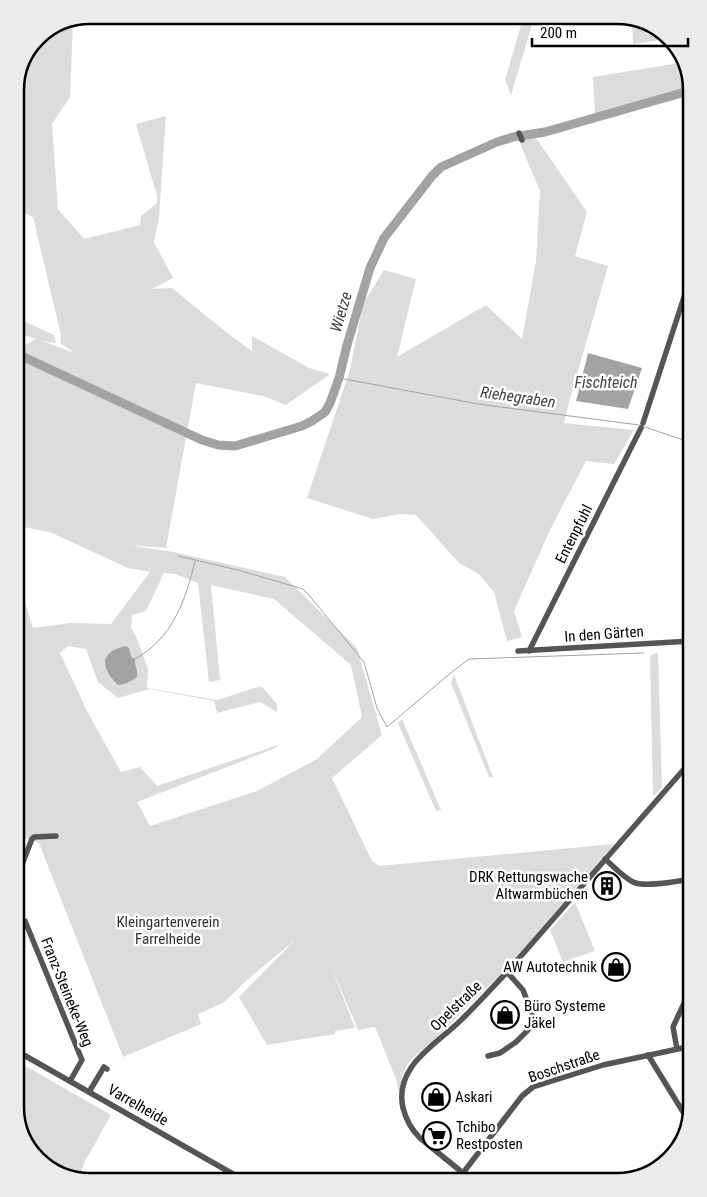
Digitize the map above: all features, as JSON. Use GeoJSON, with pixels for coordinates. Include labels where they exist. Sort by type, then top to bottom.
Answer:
{"type":"FeatureCollection","features":[{"type":"Feature","properties":{"kind":"street"},"geometry":{"type":"LineString","coordinates":[[519,133],[522,140]]}},
{"type":"Feature","properties":{"kind":"street","name":"Entenpfuhl"},"geometry":{"type":"LineString","coordinates":[[529,651],[642,426],[683,300]]}},
{"type":"Feature","properties":{"kind":"street","name":"In den Gärten"},"geometry":{"type":"LineString","coordinates":[[518,651],[683,642]]}},
{"type":"Feature","properties":{"kind":"street","name":"Opelstraße"},"geometry":{"type":"LineString","coordinates":[[463,1173],[414,1132],[409,1124],[402,1102],[403,1085],[408,1070],[477,1006],[683,770]]}},
{"type":"Feature","properties":{"kind":"street"},"geometry":{"type":"LineString","coordinates":[[24,859],[34,837],[56,836]]}},
{"type":"Feature","properties":{"kind":"street"},"geometry":{"type":"LineString","coordinates":[[606,859],[630,881],[637,884],[683,880]]}},
{"type":"Feature","properties":{"kind":"street","name":"Franz-Steineke-Weg"},"geometry":{"type":"LineString","coordinates":[[24,921],[82,1060],[70,1081]]}},
{"type":"Feature","properties":{"kind":"street"},"geometry":{"type":"LineString","coordinates":[[488,1056],[500,1053],[516,1042],[528,1030],[532,1021],[532,1013],[523,990],[507,972]]}},
{"type":"Feature","properties":{"kind":"street"},"geometry":{"type":"LineString","coordinates":[[678,1049],[672,1027],[683,1004]]}},
{"type":"Feature","properties":{"kind":"street","name":"Boschstraße"},"geometry":{"type":"LineString","coordinates":[[463,1173],[522,1096],[532,1087],[603,1065],[683,1048]]}},
{"type":"Feature","properties":{"kind":"street","name":"Varrelheide"},"geometry":{"type":"LineString","coordinates":[[24,1055],[231,1173]]}},
{"type":"Feature","properties":{"kind":"street"},"geometry":{"type":"LineString","coordinates":[[648,1055],[683,1112]]}},
{"type":"Feature","properties":{"kind":"street"},"geometry":{"type":"LineString","coordinates":[[90,1092],[104,1067],[107,1069]]}},
{"type":"Feature","properties":{"kind":"green space"},"geometry":{"type":"Polygon","coordinates":[[[521,24],[532,24],[511,95],[505,80],[521,24]]]}},
{"type":"Feature","properties":{"kind":"green space","name":"Kleingartenverein Farrelheide"},"geometry":{"type":"Polygon","coordinates":[[[73,26],[70,97],[52,124],[58,209],[84,239],[140,225],[141,216],[157,203],[157,196],[136,124],[166,116],[159,218],[154,242],[173,278],[152,289],[172,288],[252,351],[252,336],[309,368],[330,374],[286,405],[263,396],[196,383],[166,548],[128,545],[173,552],[285,577],[357,648],[382,735],[332,778],[372,861],[379,866],[614,844],[509,966],[413,1058],[402,1077],[399,1093],[396,1079],[375,1027],[358,1030],[329,961],[355,1028],[335,1031],[335,1034],[267,1045],[239,997],[295,940],[248,979],[223,1003],[198,1014],[201,1024],[123,1057],[39,843],[24,838],[24,599],[33,628],[70,623],[111,624],[150,572],[128,568],[52,533],[24,527],[24,346],[36,339],[24,335],[24,321],[54,335],[56,343],[42,341],[75,353],[60,343],[61,335],[33,217],[24,213],[24,85],[26,73],[37,50],[46,40],[64,29],[73,26]],[[164,573],[146,611],[132,615],[131,628],[136,636],[148,669],[147,688],[217,700],[261,686],[277,704],[277,712],[260,702],[217,713],[214,701],[149,689],[118,698],[98,682],[86,649],[68,646],[60,653],[87,711],[121,772],[140,767],[157,786],[281,744],[271,750],[137,802],[150,826],[257,791],[317,759],[362,717],[351,665],[274,599],[211,585],[220,680],[209,682],[198,583],[175,574],[164,573]]]}},
{"type":"Feature","properties":{"kind":"green space"},"geometry":{"type":"Polygon","coordinates":[[[632,26],[661,40],[633,44],[632,26]]]}},
{"type":"Feature","properties":{"kind":"green space"},"geometry":{"type":"Polygon","coordinates":[[[677,63],[682,77],[683,93],[595,118],[593,77],[677,63]]]}},
{"type":"Feature","properties":{"kind":"green space"},"geometry":{"type":"Polygon","coordinates":[[[534,135],[587,212],[575,256],[608,266],[564,423],[634,430],[614,464],[586,461],[551,528],[514,611],[522,637],[507,641],[494,592],[479,574],[459,563],[416,515],[400,514],[373,519],[307,498],[350,370],[363,304],[384,270],[416,279],[397,357],[486,305],[522,339],[536,261],[540,191],[518,139],[534,135]]]}},
{"type":"Feature","properties":{"kind":"green space"},"geometry":{"type":"Polygon","coordinates":[[[658,652],[662,787],[653,797],[650,656],[658,652]]]}},
{"type":"Feature","properties":{"kind":"green space"},"geometry":{"type":"Polygon","coordinates":[[[454,675],[493,777],[489,777],[451,683],[454,675]]]}},
{"type":"Feature","properties":{"kind":"green space"},"geometry":{"type":"Polygon","coordinates":[[[402,719],[441,810],[436,811],[398,723],[402,719]]]}},
{"type":"Feature","properties":{"kind":"green space"},"geometry":{"type":"Polygon","coordinates":[[[575,902],[595,951],[563,962],[550,930],[575,902]]]}},
{"type":"Feature","properties":{"kind":"green space"},"geometry":{"type":"Polygon","coordinates":[[[24,1065],[111,1115],[84,1163],[81,1173],[69,1170],[46,1157],[35,1144],[24,1116],[24,1065]]]}},
{"type":"Feature","properties":{"kind":"water","name":"Fischteich"},"geometry":{"type":"Polygon","coordinates":[[[588,353],[642,368],[628,409],[576,401],[588,353]]]}},
{"type":"Feature","properties":{"kind":"water"},"geometry":{"type":"Polygon","coordinates":[[[126,646],[129,648],[131,657],[135,659],[137,677],[126,684],[118,685],[108,673],[105,661],[111,652],[126,646]]]}},
{"type":"Feature","properties":{"kind":"waterway","name":"Wietze"},"geometry":{"type":"LineString","coordinates":[[24,357],[202,440],[218,445],[235,446],[302,426],[325,412],[330,403],[339,378],[370,268],[384,238],[441,167],[497,142],[513,137],[545,132],[683,93]]}},
{"type":"Feature","properties":{"kind":"waterway","name":"Riehegraben"},"geometry":{"type":"LineString","coordinates":[[339,378],[478,404],[639,425],[683,440]]}},
{"type":"Feature","properties":{"kind":"waterway"},"geometry":{"type":"LineString","coordinates":[[178,556],[238,570],[303,589],[364,662],[377,708],[387,727],[469,659],[644,653]]}},
{"type":"Feature","properties":{"kind":"waterway"},"geometry":{"type":"LineString","coordinates":[[135,659],[159,641],[176,617],[187,590],[195,561]]}},
{"type":"Feature","properties":{"kind":"place","name":"DRK Rettungswache Altwarmbüchen"},"geometry":{"type":"Point","coordinates":[607,886]}},
{"type":"Feature","properties":{"kind":"place","name":"AW Autotechnik"},"geometry":{"type":"Point","coordinates":[616,967]}},
{"type":"Feature","properties":{"kind":"place","name":"Büro Systeme Jäkel"},"geometry":{"type":"Point","coordinates":[505,1015]}},
{"type":"Feature","properties":{"kind":"place","name":"Askari"},"geometry":{"type":"Point","coordinates":[436,1097]}},
{"type":"Feature","properties":{"kind":"place","name":"Tchibo Restposten"},"geometry":{"type":"Point","coordinates":[437,1136]}}]}
